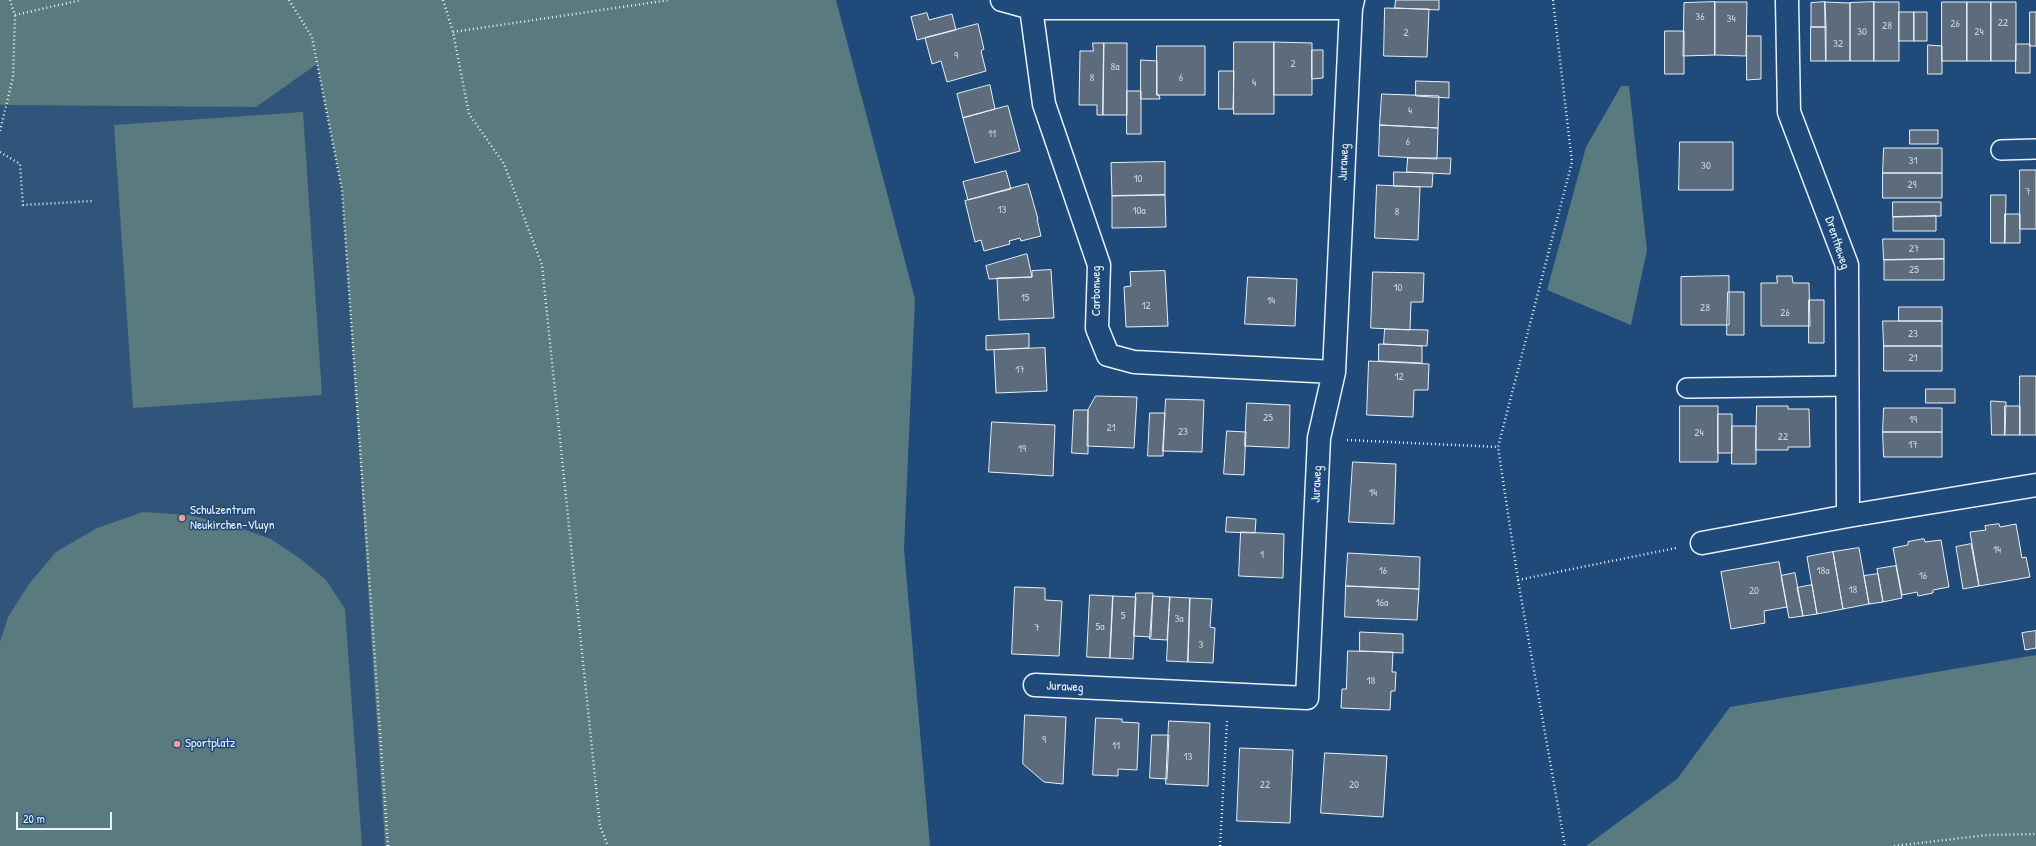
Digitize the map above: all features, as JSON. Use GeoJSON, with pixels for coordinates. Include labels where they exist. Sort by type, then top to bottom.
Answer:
{"type":"FeatureCollection","features":[{"type":"Feature","properties":{"kind":"street"},"geometry":{"type":"LineString","coordinates":[[1002,0],[1031,8],[1352,4]]}},
{"type":"Feature","properties":{"kind":"street","name":"Drentheweg"},"geometry":{"type":"LineString","coordinates":[[1787,0],[1789,112],[1847,266],[1848,516]]}},
{"type":"Feature","properties":{"kind":"street","name":"Juraweg"},"geometry":{"type":"LineString","coordinates":[[1035,685],[1307,698],[1319,438],[1334,372],[1352,4]]}},
{"type":"Feature","properties":{"kind":"street","name":"Carbonweg"},"geometry":{"type":"LineString","coordinates":[[1031,8],[1044,104],[1099,265],[1097,328],[1108,355],[1134,362],[1334,372]]}},
{"type":"Feature","properties":{"kind":"street"},"geometry":{"type":"LineString","coordinates":[[1702,543],[1848,516],[2036,485]]}},
{"type":"Feature","properties":{"kind":"lane"},"geometry":{"type":"LineString","coordinates":[[2001,150],[2036,149]]}},
{"type":"Feature","properties":{"kind":"lane"},"geometry":{"type":"LineString","coordinates":[[1687,388],[1848,386]]}},
{"type":"Feature","properties":{"kind":"path"},"geometry":{"type":"LineString","coordinates":[[0,131],[13,77],[15,15],[10,0]]}},
{"type":"Feature","properties":{"kind":"path"},"geometry":{"type":"LineString","coordinates":[[15,15],[81,0]]}},
{"type":"Feature","properties":{"kind":"path"},"geometry":{"type":"LineString","coordinates":[[289,0],[312,37],[342,190],[388,846]]}},
{"type":"Feature","properties":{"kind":"path"},"geometry":{"type":"LineString","coordinates":[[443,0],[453,32],[469,114],[504,164],[542,265],[600,826],[608,846]]}},
{"type":"Feature","properties":{"kind":"path"},"geometry":{"type":"LineString","coordinates":[[453,32],[668,0]]}},
{"type":"Feature","properties":{"kind":"path"},"geometry":{"type":"LineString","coordinates":[[1553,0],[1572,162],[1498,447],[1518,580],[1565,846]]}},
{"type":"Feature","properties":{"kind":"path"},"geometry":{"type":"LineString","coordinates":[[0,152],[20,164],[23,206],[93,201]]}},
{"type":"Feature","properties":{"kind":"path"},"geometry":{"type":"LineString","coordinates":[[1319,438],[1498,447]]}},
{"type":"Feature","properties":{"kind":"path"},"geometry":{"type":"LineString","coordinates":[[1518,580],[1702,543]]}},
{"type":"Feature","properties":{"kind":"path"},"geometry":{"type":"LineString","coordinates":[[1220,846],[1228,695]]}},
{"type":"Feature","properties":{"kind":"path"},"geometry":{"type":"LineString","coordinates":[[1894,846],[1987,835],[2036,834]]}},
{"type":"Feature","properties":{"kind":"shaded area","name":"Schulzentrum Neukirchen-Vluyn"},"geometry":{"type":"Polygon","coordinates":[[[317,63],[342,190],[385,846],[0,846],[0,84],[317,63]]]}},
{"type":"Feature","properties":{"kind":"green space"},"geometry":{"type":"Polygon","coordinates":[[[0,0],[836,0],[915,299],[904,549],[930,846],[385,846],[342,190],[317,64],[256,107],[0,105],[0,0]]]}},
{"type":"Feature","properties":{"kind":"green space"},"geometry":{"type":"Polygon","coordinates":[[[1621,86],[1629,86],[1647,250],[1631,325],[1547,290],[1586,147],[1621,86]]]}},
{"type":"Feature","properties":{"kind":"green space"},"geometry":{"type":"Polygon","coordinates":[[[303,112],[322,395],[133,408],[114,125],[303,112]]]}},
{"type":"Feature","properties":{"kind":"green space","name":"Sportplatz"},"geometry":{"type":"Polygon","coordinates":[[[143,512],[188,515],[231,525],[271,539],[302,560],[326,580],[345,609],[362,846],[0,846],[0,642],[8,617],[29,584],[56,552],[97,528],[143,512]]]}},
{"type":"Feature","properties":{"kind":"green space"},"geometry":{"type":"Polygon","coordinates":[[[2036,655],[2036,846],[1586,846],[1677,779],[1730,707],[2036,655]]]}},
{"type":"Feature","properties":{"kind":"building"},"geometry":{"type":"Polygon","coordinates":[[[1396,0],[1439,0],[1439,10],[1395,8],[1396,0]]]}},
{"type":"Feature","properties":{"kind":"building"},"geometry":{"type":"Polygon","coordinates":[[[1715,2],[1747,2],[1746,56],[1715,55],[1715,2]]]}},
{"type":"Feature","properties":{"kind":"building"},"geometry":{"type":"Polygon","coordinates":[[[1715,2],[1715,55],[1683,56],[1684,3],[1715,2]]]}},
{"type":"Feature","properties":{"kind":"building"},"geometry":{"type":"Polygon","coordinates":[[[1825,2],[1850,3],[1850,61],[1826,61],[1825,2]]]}},
{"type":"Feature","properties":{"kind":"building"},"geometry":{"type":"Polygon","coordinates":[[[1825,2],[1826,27],[1811,27],[1811,3],[1825,2]]]}},
{"type":"Feature","properties":{"kind":"building"},"geometry":{"type":"Polygon","coordinates":[[[1874,2],[1899,2],[1899,61],[1874,61],[1874,2]]]}},
{"type":"Feature","properties":{"kind":"building"},"geometry":{"type":"Polygon","coordinates":[[[1874,2],[1874,61],[1850,61],[1850,3],[1874,2]]]}},
{"type":"Feature","properties":{"kind":"building"},"geometry":{"type":"Polygon","coordinates":[[[1942,2],[1967,2],[1967,61],[1942,61],[1942,2]]]}},
{"type":"Feature","properties":{"kind":"building"},"geometry":{"type":"Polygon","coordinates":[[[1967,2],[1991,2],[1991,61],[1967,61],[1967,2]]]}},
{"type":"Feature","properties":{"kind":"building"},"geometry":{"type":"Polygon","coordinates":[[[1991,2],[2016,2],[2016,61],[1991,61],[1991,2]]]}},
{"type":"Feature","properties":{"kind":"building"},"geometry":{"type":"Polygon","coordinates":[[[1385,8],[1429,9],[1427,57],[1384,56],[1385,8]]]}},
{"type":"Feature","properties":{"kind":"building"},"geometry":{"type":"Polygon","coordinates":[[[1899,12],[1914,12],[1914,41],[1899,41],[1899,12]]]}},
{"type":"Feature","properties":{"kind":"building"},"geometry":{"type":"Polygon","coordinates":[[[1914,12],[1927,12],[1927,41],[1914,41],[1914,12]]]}},
{"type":"Feature","properties":{"kind":"building"},"geometry":{"type":"Polygon","coordinates":[[[2030,12],[2036,12],[2036,46],[2030,46],[2030,12]]]}},
{"type":"Feature","properties":{"kind":"building"},"geometry":{"type":"Polygon","coordinates":[[[927,13],[929,20],[952,14],[956,30],[917,40],[911,17],[927,13]]]}},
{"type":"Feature","properties":{"kind":"building"},"geometry":{"type":"Polygon","coordinates":[[[978,24],[984,49],[981,51],[986,71],[947,82],[941,61],[932,64],[925,38],[978,24]]]}},
{"type":"Feature","properties":{"kind":"building"},"geometry":{"type":"Polygon","coordinates":[[[1811,27],[1826,27],[1826,61],[1811,61],[1811,27]]]}},
{"type":"Feature","properties":{"kind":"building"},"geometry":{"type":"Polygon","coordinates":[[[1665,31],[1684,31],[1684,74],[1665,74],[1665,31]]]}},
{"type":"Feature","properties":{"kind":"building"},"geometry":{"type":"Polygon","coordinates":[[[1747,36],[1761,36],[1761,79],[1747,80],[1747,36]]]}},
{"type":"Feature","properties":{"kind":"building"},"geometry":{"type":"Polygon","coordinates":[[[1234,42],[1274,42],[1274,114],[1234,114],[1234,42]]]}},
{"type":"Feature","properties":{"kind":"building"},"geometry":{"type":"Polygon","coordinates":[[[1274,42],[1312,43],[1312,95],[1274,95],[1274,42]]]}},
{"type":"Feature","properties":{"kind":"building"},"geometry":{"type":"Polygon","coordinates":[[[1093,43],[1104,43],[1103,115],[1097,115],[1097,105],[1079,105],[1080,51],[1093,51],[1093,43]]]}},
{"type":"Feature","properties":{"kind":"building"},"geometry":{"type":"Polygon","coordinates":[[[1104,43],[1127,43],[1127,115],[1103,115],[1104,43]]]}},
{"type":"Feature","properties":{"kind":"building"},"geometry":{"type":"Polygon","coordinates":[[[2016,44],[2030,44],[2030,73],[2016,73],[2016,44]]]}},
{"type":"Feature","properties":{"kind":"building"},"geometry":{"type":"Polygon","coordinates":[[[1928,45],[1942,46],[1942,74],[1928,74],[1928,45]]]}},
{"type":"Feature","properties":{"kind":"building"},"geometry":{"type":"Polygon","coordinates":[[[1157,46],[1205,46],[1205,95],[1157,95],[1157,46]]]}},
{"type":"Feature","properties":{"kind":"building"},"geometry":{"type":"Polygon","coordinates":[[[1312,50],[1323,50],[1323,78],[1312,79],[1312,50]]]}},
{"type":"Feature","properties":{"kind":"building"},"geometry":{"type":"Polygon","coordinates":[[[1141,60],[1157,61],[1157,95],[1159,95],[1160,99],[1141,99],[1141,60]]]}},
{"type":"Feature","properties":{"kind":"building"},"geometry":{"type":"Polygon","coordinates":[[[1219,71],[1234,71],[1233,109],[1219,109],[1219,71]]]}},
{"type":"Feature","properties":{"kind":"building"},"geometry":{"type":"Polygon","coordinates":[[[1416,81],[1449,82],[1449,98],[1416,96],[1416,81]]]}},
{"type":"Feature","properties":{"kind":"building"},"geometry":{"type":"Polygon","coordinates":[[[990,85],[995,109],[963,118],[957,94],[990,85]]]}},
{"type":"Feature","properties":{"kind":"building"},"geometry":{"type":"Polygon","coordinates":[[[1127,91],[1141,91],[1141,134],[1127,134],[1127,91]]]}},
{"type":"Feature","properties":{"kind":"building"},"geometry":{"type":"Polygon","coordinates":[[[1382,94],[1439,96],[1438,128],[1380,125],[1382,94]]]}},
{"type":"Feature","properties":{"kind":"building"},"geometry":{"type":"Polygon","coordinates":[[[1008,106],[1020,151],[975,163],[963,118],[1008,106]]]}},
{"type":"Feature","properties":{"kind":"building"},"geometry":{"type":"Polygon","coordinates":[[[1380,125],[1438,128],[1437,159],[1379,156],[1380,125]]]}},
{"type":"Feature","properties":{"kind":"building"},"geometry":{"type":"Polygon","coordinates":[[[1910,130],[1938,130],[1938,144],[1910,144],[1910,130]]]}},
{"type":"Feature","properties":{"kind":"building"},"geometry":{"type":"Polygon","coordinates":[[[1680,142],[1733,142],[1733,190],[1679,190],[1680,142]]]}},
{"type":"Feature","properties":{"kind":"building"},"geometry":{"type":"Polygon","coordinates":[[[1884,148],[1942,148],[1942,173],[1883,173],[1884,148]]]}},
{"type":"Feature","properties":{"kind":"building"},"geometry":{"type":"Polygon","coordinates":[[[1408,158],[1451,158],[1450,174],[1407,172],[1408,158]]]}},
{"type":"Feature","properties":{"kind":"building"},"geometry":{"type":"Polygon","coordinates":[[[1165,162],[1165,195],[1112,196],[1111,163],[1165,162]]]}},
{"type":"Feature","properties":{"kind":"building"},"geometry":{"type":"Polygon","coordinates":[[[2020,170],[2036,170],[2036,229],[2020,229],[2020,170]]]}},
{"type":"Feature","properties":{"kind":"building"},"geometry":{"type":"Polygon","coordinates":[[[1006,171],[1011,189],[968,200],[963,182],[1006,171]]]}},
{"type":"Feature","properties":{"kind":"building"},"geometry":{"type":"Polygon","coordinates":[[[1394,172],[1433,173],[1432,187],[1394,186],[1394,172]]]}},
{"type":"Feature","properties":{"kind":"building"},"geometry":{"type":"Polygon","coordinates":[[[1883,173],[1942,173],[1942,198],[1883,198],[1883,173]]]}},
{"type":"Feature","properties":{"kind":"building"},"geometry":{"type":"Polygon","coordinates":[[[1028,184],[1038,219],[1041,236],[1021,241],[1020,238],[1009,241],[1010,244],[984,251],[981,240],[975,242],[965,201],[1028,184]]]}},
{"type":"Feature","properties":{"kind":"building"},"geometry":{"type":"Polygon","coordinates":[[[1377,185],[1420,187],[1418,240],[1375,238],[1377,185]]]}},
{"type":"Feature","properties":{"kind":"building"},"geometry":{"type":"Polygon","coordinates":[[[1165,195],[1166,227],[1112,228],[1112,196],[1165,195]]]}},
{"type":"Feature","properties":{"kind":"building"},"geometry":{"type":"Polygon","coordinates":[[[1991,195],[2006,195],[2005,243],[1991,243],[1991,195]]]}},
{"type":"Feature","properties":{"kind":"building"},"geometry":{"type":"Polygon","coordinates":[[[1893,202],[1941,202],[1941,216],[1893,217],[1893,202]]]}},
{"type":"Feature","properties":{"kind":"building"},"geometry":{"type":"Polygon","coordinates":[[[2005,214],[2020,214],[2020,243],[2005,243],[2005,214]]]}},
{"type":"Feature","properties":{"kind":"building"},"geometry":{"type":"Polygon","coordinates":[[[1936,216],[1936,231],[1893,231],[1893,217],[1936,216]]]}},
{"type":"Feature","properties":{"kind":"building"},"geometry":{"type":"Polygon","coordinates":[[[1883,239],[1944,239],[1944,259],[1884,260],[1883,239]]]}},
{"type":"Feature","properties":{"kind":"building"},"geometry":{"type":"Polygon","coordinates":[[[1027,254],[1032,277],[989,279],[986,266],[1027,254]]]}},
{"type":"Feature","properties":{"kind":"building"},"geometry":{"type":"Polygon","coordinates":[[[1944,259],[1944,280],[1884,280],[1884,260],[1944,259]]]}},
{"type":"Feature","properties":{"kind":"building"},"geometry":{"type":"Polygon","coordinates":[[[1051,270],[1054,318],[999,320],[997,278],[1032,277],[1032,271],[1051,270]]]}},
{"type":"Feature","properties":{"kind":"building"},"geometry":{"type":"Polygon","coordinates":[[[1165,271],[1168,326],[1126,327],[1124,287],[1131,286],[1130,272],[1165,271]]]}},
{"type":"Feature","properties":{"kind":"building"},"geometry":{"type":"Polygon","coordinates":[[[1373,272],[1424,273],[1423,302],[1411,302],[1410,330],[1371,328],[1373,272]]]}},
{"type":"Feature","properties":{"kind":"building"},"geometry":{"type":"Polygon","coordinates":[[[1729,276],[1729,325],[1681,325],[1681,277],[1729,276]]]}},
{"type":"Feature","properties":{"kind":"building"},"geometry":{"type":"Polygon","coordinates":[[[1777,276],[1792,276],[1793,283],[1809,283],[1810,326],[1761,326],[1761,283],[1777,283],[1777,276]]]}},
{"type":"Feature","properties":{"kind":"building"},"geometry":{"type":"Polygon","coordinates":[[[1248,277],[1297,279],[1295,326],[1245,324],[1248,277]]]}},
{"type":"Feature","properties":{"kind":"building"},"geometry":{"type":"Polygon","coordinates":[[[1728,292],[1744,292],[1744,335],[1727,335],[1728,292]]]}},
{"type":"Feature","properties":{"kind":"building"},"geometry":{"type":"Polygon","coordinates":[[[1809,300],[1824,300],[1824,343],[1809,343],[1809,300]]]}},
{"type":"Feature","properties":{"kind":"building"},"geometry":{"type":"Polygon","coordinates":[[[1899,307],[1942,307],[1942,321],[1899,321],[1899,307]]]}},
{"type":"Feature","properties":{"kind":"building"},"geometry":{"type":"Polygon","coordinates":[[[1883,321],[1942,321],[1942,346],[1884,346],[1883,321]]]}},
{"type":"Feature","properties":{"kind":"building"},"geometry":{"type":"Polygon","coordinates":[[[1385,329],[1428,330],[1427,346],[1384,344],[1385,329]]]}},
{"type":"Feature","properties":{"kind":"building"},"geometry":{"type":"Polygon","coordinates":[[[1029,334],[1029,348],[986,350],[986,336],[1029,334]]]}},
{"type":"Feature","properties":{"kind":"building"},"geometry":{"type":"Polygon","coordinates":[[[1379,344],[1422,346],[1422,363],[1379,361],[1379,344]]]}},
{"type":"Feature","properties":{"kind":"building"},"geometry":{"type":"Polygon","coordinates":[[[1884,346],[1942,346],[1942,371],[1884,371],[1884,346]]]}},
{"type":"Feature","properties":{"kind":"building"},"geometry":{"type":"Polygon","coordinates":[[[1045,348],[1047,391],[996,393],[994,350],[1045,348]]]}},
{"type":"Feature","properties":{"kind":"building"},"geometry":{"type":"Polygon","coordinates":[[[1369,361],[1429,364],[1428,390],[1414,390],[1413,417],[1367,415],[1369,361]]]}},
{"type":"Feature","properties":{"kind":"building"},"geometry":{"type":"Polygon","coordinates":[[[2020,376],[2036,376],[2036,435],[2020,435],[2020,376]]]}},
{"type":"Feature","properties":{"kind":"building"},"geometry":{"type":"Polygon","coordinates":[[[1926,389],[1955,389],[1955,403],[1926,403],[1926,389]]]}},
{"type":"Feature","properties":{"kind":"building"},"geometry":{"type":"Polygon","coordinates":[[[1096,396],[1137,397],[1134,448],[1087,446],[1088,410],[1096,396]]]}},
{"type":"Feature","properties":{"kind":"building"},"geometry":{"type":"Polygon","coordinates":[[[1166,399],[1204,400],[1202,452],[1163,451],[1166,399]]]}},
{"type":"Feature","properties":{"kind":"building"},"geometry":{"type":"Polygon","coordinates":[[[1991,401],[2006,402],[2005,435],[1992,435],[1991,401]]]}},
{"type":"Feature","properties":{"kind":"building"},"geometry":{"type":"Polygon","coordinates":[[[1247,403],[1290,405],[1289,448],[1245,446],[1247,403]]]}},
{"type":"Feature","properties":{"kind":"building"},"geometry":{"type":"Polygon","coordinates":[[[1680,406],[1718,406],[1718,462],[1680,462],[1680,406]]]}},
{"type":"Feature","properties":{"kind":"building"},"geometry":{"type":"Polygon","coordinates":[[[1757,406],[1788,406],[1788,409],[1809,409],[1810,447],[1788,447],[1788,450],[1756,450],[1757,406]]]}},
{"type":"Feature","properties":{"kind":"building"},"geometry":{"type":"Polygon","coordinates":[[[2005,406],[2020,406],[2020,435],[2005,435],[2005,406]]]}},
{"type":"Feature","properties":{"kind":"building"},"geometry":{"type":"Polygon","coordinates":[[[1884,408],[1942,408],[1942,432],[1883,432],[1884,408]]]}},
{"type":"Feature","properties":{"kind":"building"},"geometry":{"type":"Polygon","coordinates":[[[1074,410],[1088,410],[1088,454],[1072,453],[1074,410]]]}},
{"type":"Feature","properties":{"kind":"building"},"geometry":{"type":"Polygon","coordinates":[[[1150,413],[1165,413],[1163,456],[1148,456],[1150,413]]]}},
{"type":"Feature","properties":{"kind":"building"},"geometry":{"type":"Polygon","coordinates":[[[1718,414],[1732,414],[1732,453],[1718,453],[1718,414]]]}},
{"type":"Feature","properties":{"kind":"building"},"geometry":{"type":"Polygon","coordinates":[[[992,422],[1055,425],[1053,476],[989,472],[992,422]]]}},
{"type":"Feature","properties":{"kind":"building"},"geometry":{"type":"Polygon","coordinates":[[[1732,426],[1756,426],[1756,464],[1732,464],[1732,426]]]}},
{"type":"Feature","properties":{"kind":"building"},"geometry":{"type":"Polygon","coordinates":[[[1227,431],[1246,432],[1244,475],[1224,474],[1227,431]]]}},
{"type":"Feature","properties":{"kind":"building"},"geometry":{"type":"Polygon","coordinates":[[[1883,432],[1942,432],[1942,457],[1884,457],[1883,432]]]}},
{"type":"Feature","properties":{"kind":"building"},"geometry":{"type":"Polygon","coordinates":[[[1353,462],[1396,464],[1394,524],[1349,522],[1353,462]]]}},
{"type":"Feature","properties":{"kind":"building"},"geometry":{"type":"Polygon","coordinates":[[[1227,517],[1256,519],[1255,533],[1226,532],[1227,517]]]}},
{"type":"Feature","properties":{"kind":"building"},"geometry":{"type":"Polygon","coordinates":[[[1999,524],[2000,527],[2016,524],[2022,558],[2026,557],[2030,577],[1979,586],[1970,532],[1986,530],[1985,526],[1999,524]]]}},
{"type":"Feature","properties":{"kind":"building"},"geometry":{"type":"Polygon","coordinates":[[[1241,532],[1284,534],[1283,578],[1239,576],[1241,532]]]}},
{"type":"Feature","properties":{"kind":"building"},"geometry":{"type":"Polygon","coordinates":[[[1924,539],[1925,542],[1941,540],[1949,587],[1933,590],[1933,593],[1918,596],[1917,592],[1902,595],[1893,548],[1908,545],[1908,542],[1924,539]]]}},
{"type":"Feature","properties":{"kind":"building"},"geometry":{"type":"Polygon","coordinates":[[[1971,544],[1979,586],[1963,589],[1956,547],[1971,544]]]}},
{"type":"Feature","properties":{"kind":"building"},"geometry":{"type":"Polygon","coordinates":[[[1859,548],[1869,604],[1843,609],[1833,552],[1859,548]]]}},
{"type":"Feature","properties":{"kind":"building"},"geometry":{"type":"Polygon","coordinates":[[[1833,552],[1843,609],[1817,614],[1807,557],[1833,552]]]}},
{"type":"Feature","properties":{"kind":"building"},"geometry":{"type":"Polygon","coordinates":[[[1348,553],[1420,557],[1419,589],[1346,586],[1348,553]]]}},
{"type":"Feature","properties":{"kind":"building"},"geometry":{"type":"Polygon","coordinates":[[[1779,562],[1787,607],[1764,611],[1765,623],[1731,629],[1721,572],[1779,562]]]}},
{"type":"Feature","properties":{"kind":"building"},"geometry":{"type":"Polygon","coordinates":[[[1896,566],[1902,598],[1883,602],[1877,569],[1896,566]]]}},
{"type":"Feature","properties":{"kind":"building"},"geometry":{"type":"Polygon","coordinates":[[[1795,573],[1803,616],[1789,618],[1781,576],[1795,573]]]}},
{"type":"Feature","properties":{"kind":"building"},"geometry":{"type":"Polygon","coordinates":[[[1878,574],[1883,602],[1869,604],[1864,576],[1878,574]]]}},
{"type":"Feature","properties":{"kind":"building"},"geometry":{"type":"Polygon","coordinates":[[[1812,585],[1817,614],[1803,616],[1797,588],[1812,585]]]}},
{"type":"Feature","properties":{"kind":"building"},"geometry":{"type":"Polygon","coordinates":[[[1346,586],[1419,589],[1417,620],[1345,617],[1346,586]]]}},
{"type":"Feature","properties":{"kind":"building"},"geometry":{"type":"Polygon","coordinates":[[[1015,587],[1045,588],[1045,600],[1062,601],[1059,656],[1012,654],[1015,587]]]}},
{"type":"Feature","properties":{"kind":"building"},"geometry":{"type":"Polygon","coordinates":[[[1136,593],[1153,593],[1151,637],[1134,636],[1136,593]]]}},
{"type":"Feature","properties":{"kind":"building"},"geometry":{"type":"Polygon","coordinates":[[[1090,595],[1113,596],[1110,658],[1087,657],[1090,595]]]}},
{"type":"Feature","properties":{"kind":"building"},"geometry":{"type":"Polygon","coordinates":[[[1113,596],[1136,597],[1133,659],[1110,658],[1113,596]]]}},
{"type":"Feature","properties":{"kind":"building"},"geometry":{"type":"Polygon","coordinates":[[[1153,596],[1170,597],[1167,640],[1150,639],[1153,596]]]}},
{"type":"Feature","properties":{"kind":"building"},"geometry":{"type":"Polygon","coordinates":[[[1170,597],[1190,598],[1188,662],[1167,661],[1170,597]]]}},
{"type":"Feature","properties":{"kind":"building"},"geometry":{"type":"Polygon","coordinates":[[[1190,598],[1212,599],[1210,627],[1215,628],[1213,663],[1188,662],[1190,598]]]}},
{"type":"Feature","properties":{"kind":"building"},"geometry":{"type":"Polygon","coordinates":[[[2036,631],[2036,648],[2025,650],[2022,633],[2036,631]]]}},
{"type":"Feature","properties":{"kind":"building"},"geometry":{"type":"Polygon","coordinates":[[[1360,632],[1403,634],[1403,653],[1360,651],[1360,632]]]}},
{"type":"Feature","properties":{"kind":"building"},"geometry":{"type":"Polygon","coordinates":[[[1348,651],[1393,652],[1392,672],[1396,672],[1395,691],[1391,691],[1390,710],[1341,708],[1342,689],[1346,689],[1348,651]]]}},
{"type":"Feature","properties":{"kind":"building"},"geometry":{"type":"Polygon","coordinates":[[[1025,715],[1066,717],[1063,784],[1044,782],[1023,764],[1025,715]]]}},
{"type":"Feature","properties":{"kind":"building"},"geometry":{"type":"Polygon","coordinates":[[[1096,718],[1122,719],[1122,722],[1139,723],[1137,770],[1118,769],[1118,776],[1093,775],[1096,718]]]}},
{"type":"Feature","properties":{"kind":"building"},"geometry":{"type":"Polygon","coordinates":[[[1169,721],[1210,723],[1208,786],[1166,784],[1169,721]]]}},
{"type":"Feature","properties":{"kind":"building"},"geometry":{"type":"Polygon","coordinates":[[[1152,735],[1169,735],[1167,779],[1150,778],[1152,735]]]}},
{"type":"Feature","properties":{"kind":"building"},"geometry":{"type":"Polygon","coordinates":[[[1240,748],[1293,750],[1290,823],[1237,821],[1240,748]]]}},
{"type":"Feature","properties":{"kind":"building"},"geometry":{"type":"Polygon","coordinates":[[[1325,753],[1387,756],[1383,817],[1321,813],[1325,753]]]}},
{"type":"Feature","properties":{"kind":"place","name":"Schulzentrum Neukirchen-Vluyn"},"geometry":{"type":"Point","coordinates":[182,518]}},
{"type":"Feature","properties":{"kind":"place","name":"Sportplatz"},"geometry":{"type":"Point","coordinates":[177,744]}}]}
